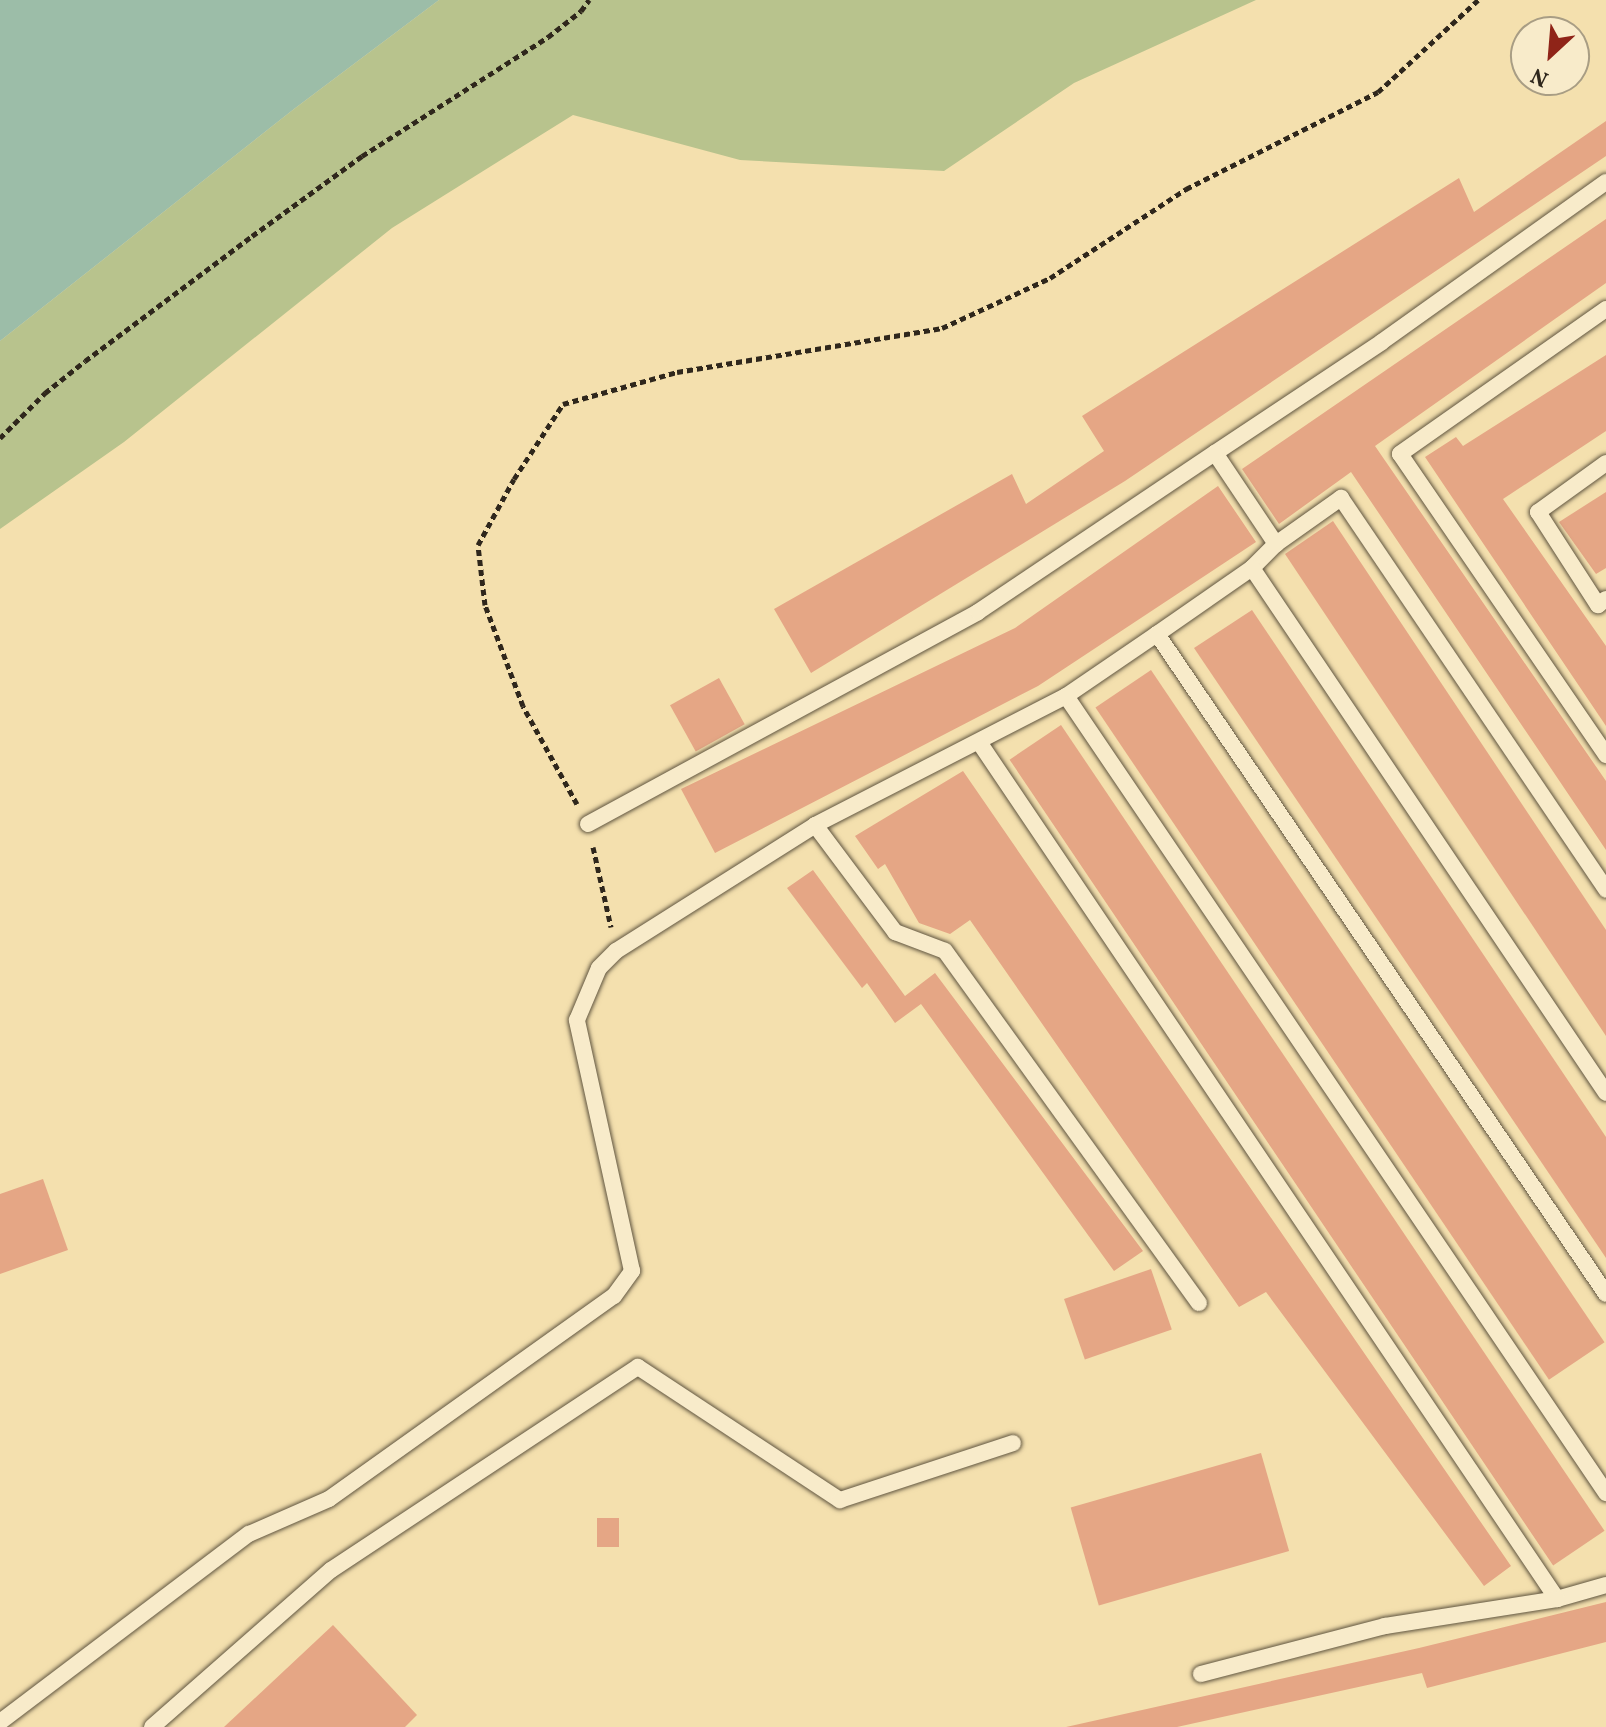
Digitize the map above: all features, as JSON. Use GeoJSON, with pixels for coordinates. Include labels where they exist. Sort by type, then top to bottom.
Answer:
{"type":"FeatureCollection","features":[{"type":"Feature","properties":{"kind":"lane"},"geometry":{"type":"LineString","coordinates":[[588,824],[978,612],[1382,342],[1606,182]]}},
{"type":"Feature","properties":{"kind":"lane"},"geometry":{"type":"LineString","coordinates":[[1606,309],[1400,454],[1606,755]]}},
{"type":"Feature","properties":{"kind":"lane"},"geometry":{"type":"LineString","coordinates":[[1215,453],[1276,544]]}},
{"type":"Feature","properties":{"kind":"lane"},"geometry":{"type":"LineString","coordinates":[[1606,463],[1538,512],[1598,605],[1606,599]]}},
{"type":"Feature","properties":{"kind":"lane"},"geometry":{"type":"LineString","coordinates":[[0,1722],[249,1534],[329,1499],[614,1296],[632,1271],[577,1020],[599,968],[616,951],[815,825],[1066,696],[1252,568],[1276,544],[1341,498],[1606,890]]}},
{"type":"Feature","properties":{"kind":"lane"},"geometry":{"type":"LineString","coordinates":[[1252,568],[1606,1093]]}},
{"type":"Feature","properties":{"kind":"lane"},"geometry":{"type":"LineString","coordinates":[[1157,634],[1606,1294]]}},
{"type":"Feature","properties":{"kind":"lane"},"geometry":{"type":"LineString","coordinates":[[1066,696],[1606,1493]]}},
{"type":"Feature","properties":{"kind":"lane"},"geometry":{"type":"LineString","coordinates":[[979,742],[1557,1599]]}},
{"type":"Feature","properties":{"kind":"lane"},"geometry":{"type":"LineString","coordinates":[[815,825],[895,932],[945,951],[1199,1303]]}},
{"type":"Feature","properties":{"kind":"lane"},"geometry":{"type":"LineString","coordinates":[[152,1727],[331,1570],[638,1367],[840,1500],[1013,1443]]}},
{"type":"Feature","properties":{"kind":"lane"},"geometry":{"type":"LineString","coordinates":[[1201,1674],[1385,1626],[1557,1599],[1606,1585]]}},
{"type":"Feature","properties":{"kind":"path"},"geometry":{"type":"LineString","coordinates":[[0,438],[45,393],[252,236],[362,156],[548,37],[581,11],[589,0]]}},
{"type":"Feature","properties":{"kind":"path"},"geometry":{"type":"LineString","coordinates":[[616,951],[588,824],[523,706],[485,605],[478,545],[514,479],[563,404],[677,372],[942,328],[1050,278],[1186,189],[1378,92],[1478,0]]}},
{"type":"Feature","properties":{"kind":"green space"},"geometry":{"type":"Polygon","coordinates":[[[439,0],[1256,0],[1074,83],[944,171],[740,160],[573,115],[392,228],[124,442],[0,529],[0,341],[294,109],[439,0]]]}},
{"type":"Feature","properties":{"kind":"shaded area"},"geometry":{"type":"Polygon","coordinates":[[[0,0],[439,0],[294,109],[0,341],[0,0]]]}},
{"type":"Feature","properties":{"kind":"building"},"geometry":{"type":"Polygon","coordinates":[[[1606,121],[1606,156],[1125,481],[811,673],[774,609],[1012,474],[1026,504],[1104,451],[1082,416],[1459,178],[1474,212],[1606,121]]]}},
{"type":"Feature","properties":{"kind":"building"},"geometry":{"type":"Polygon","coordinates":[[[1606,219],[1606,283],[1375,446],[1606,781],[1606,850],[1351,472],[1279,524],[1242,469],[1606,219]]]}},
{"type":"Feature","properties":{"kind":"building"},"geometry":{"type":"Polygon","coordinates":[[[1606,355],[1606,431],[1503,499],[1606,646],[1606,726],[1425,457],[1456,437],[1463,446],[1606,355]]]}},
{"type":"Feature","properties":{"kind":"building"},"geometry":{"type":"Polygon","coordinates":[[[1218,486],[1256,542],[1038,686],[715,853],[681,789],[1015,628],[1218,486]]]}},
{"type":"Feature","properties":{"kind":"building"},"geometry":{"type":"Polygon","coordinates":[[[1606,492],[1606,568],[1596,574],[1559,522],[1606,492]]]}},
{"type":"Feature","properties":{"kind":"building"},"geometry":{"type":"Polygon","coordinates":[[[1333,521],[1606,930],[1606,1036],[1285,554],[1333,521]]]}},
{"type":"Feature","properties":{"kind":"building"},"geometry":{"type":"Polygon","coordinates":[[[1252,610],[1606,1137],[1606,1258],[1194,648],[1252,610]]]}},
{"type":"Feature","properties":{"kind":"building"},"geometry":{"type":"Polygon","coordinates":[[[1151,670],[1605,1342],[1549,1380],[1095,707],[1151,670]]]}},
{"type":"Feature","properties":{"kind":"building"},"geometry":{"type":"Polygon","coordinates":[[[719,678],[745,724],[696,752],[670,705],[719,678]]]}},
{"type":"Feature","properties":{"kind":"building"},"geometry":{"type":"Polygon","coordinates":[[[1061,725],[1605,1531],[1553,1565],[1010,760],[1061,725]]]}},
{"type":"Feature","properties":{"kind":"building"},"geometry":{"type":"Polygon","coordinates":[[[963,771],[1511,1566],[1484,1586],[1266,1292],[1239,1307],[970,920],[950,934],[919,923],[885,864],[878,869],[855,836],[963,771]]]}},
{"type":"Feature","properties":{"kind":"building"},"geometry":{"type":"Polygon","coordinates":[[[813,870],[905,996],[935,973],[1143,1251],[1114,1271],[921,1004],[895,1023],[867,983],[862,988],[787,888],[813,870]]]}},
{"type":"Feature","properties":{"kind":"building"},"geometry":{"type":"Polygon","coordinates":[[[43,1179],[68,1250],[0,1274],[0,1194],[43,1179]]]}},
{"type":"Feature","properties":{"kind":"building"},"geometry":{"type":"Polygon","coordinates":[[[1151,1269],[1172,1330],[1085,1359],[1064,1299],[1151,1269]]]}},
{"type":"Feature","properties":{"kind":"building"},"geometry":{"type":"Polygon","coordinates":[[[1261,1453],[1289,1551],[1099,1606],[1071,1508],[1261,1453]]]}},
{"type":"Feature","properties":{"kind":"building"},"geometry":{"type":"Polygon","coordinates":[[[597,1518],[619,1518],[619,1547],[597,1547],[597,1518]]]}},
{"type":"Feature","properties":{"kind":"building"},"geometry":{"type":"Polygon","coordinates":[[[1606,1602],[1606,1642],[1427,1688],[1422,1673],[1177,1727],[1066,1727],[1419,1648],[1606,1602]]]}},
{"type":"Feature","properties":{"kind":"building"},"geometry":{"type":"Polygon","coordinates":[[[333,1625],[417,1715],[405,1727],[224,1727],[333,1625]]]}}]}
